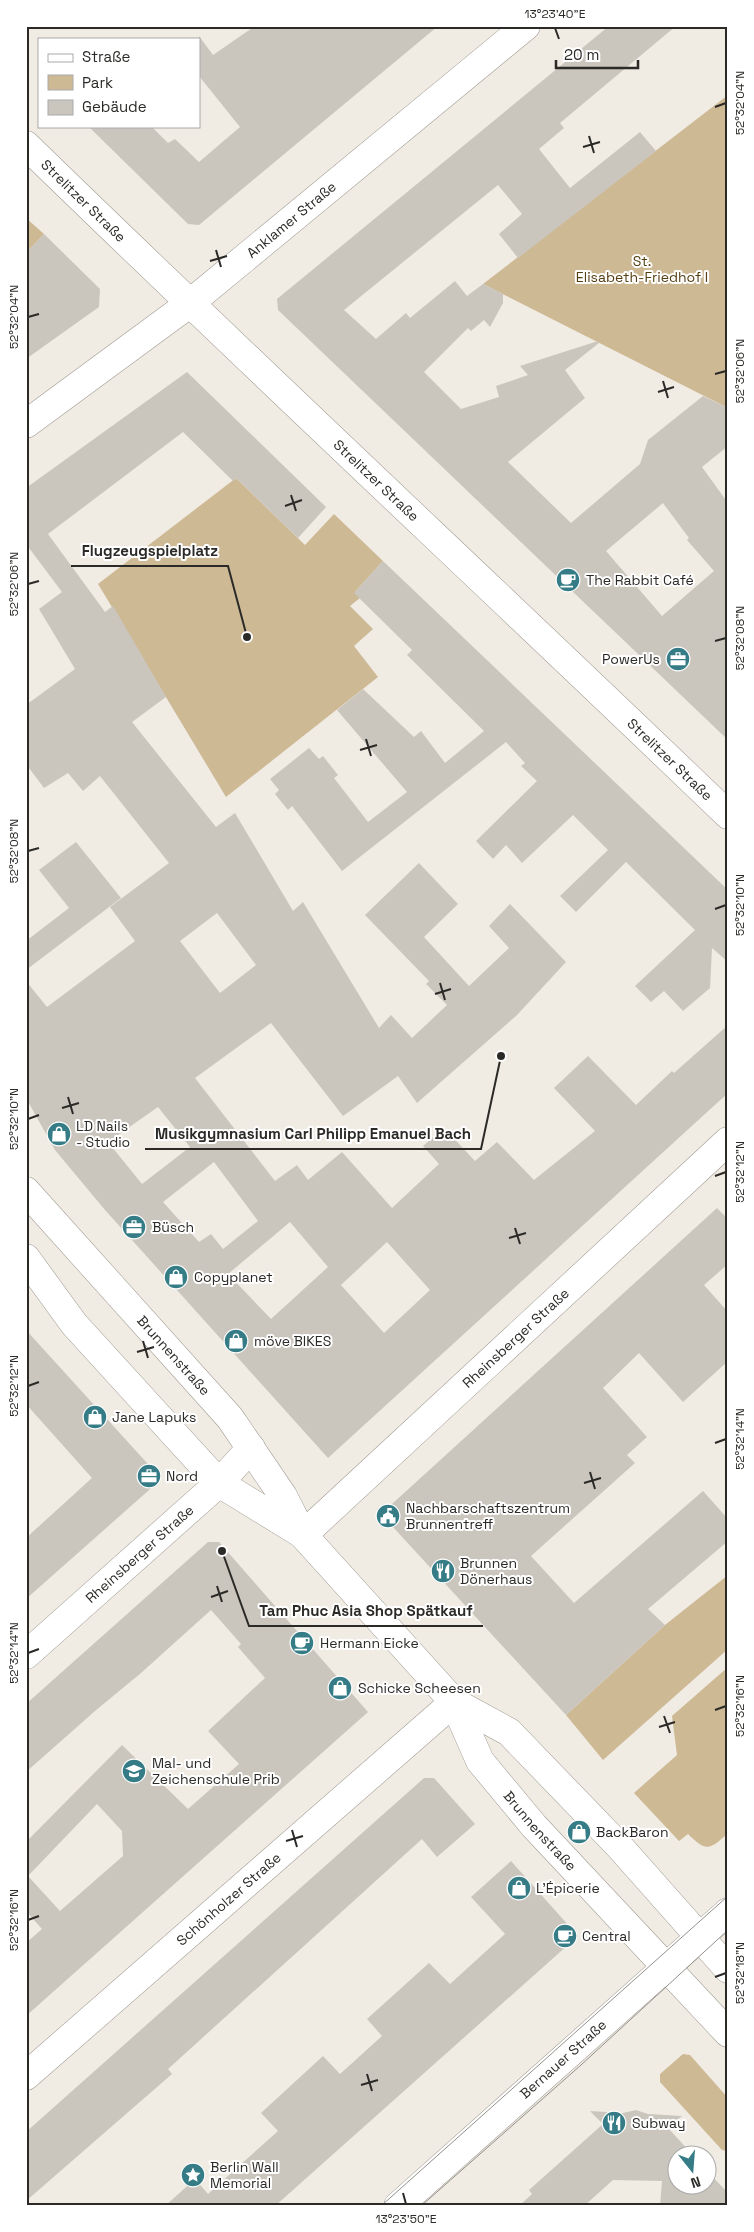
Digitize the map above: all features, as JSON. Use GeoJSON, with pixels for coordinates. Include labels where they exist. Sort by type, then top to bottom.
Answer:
{"type":"FeatureCollection","features":[{"type":"Feature","properties":{"kind":"street","name":"Anklamer Straße"},"geometry":{"type":"LineString","coordinates":[[26,424],[189,304],[526,26]]}},
{"type":"Feature","properties":{"kind":"street","name":"Strelitzer Straße"},"geometry":{"type":"LineString","coordinates":[[26,145],[189,304],[412,513],[728,816]]}},
{"type":"Feature","properties":{"kind":"street","name":"Rheinsberger Straße"},"geometry":{"type":"LineString","coordinates":[[303,1535],[728,1141]]}},
{"type":"Feature","properties":{"kind":"street","name":"Brunnenstraße"},"geometry":{"type":"LineString","coordinates":[[26,1191],[230,1418],[283,1496],[303,1535],[454,1702],[480,1761],[534,1826],[728,2033]]}},
{"type":"Feature","properties":{"kind":"street","name":"Brunnenstraße"},"geometry":{"type":"LineString","coordinates":[[26,1258],[74,1324],[219,1483],[303,1535]]}},
{"type":"Feature","properties":{"kind":"street","name":"Rheinsberger Straße"},"geometry":{"type":"LineString","coordinates":[[26,1655],[219,1483],[251,1448]]}},
{"type":"Feature","properties":{"kind":"street","name":"Brunnenstraße"},"geometry":{"type":"LineString","coordinates":[[454,1702],[509,1732],[576,1800],[728,1969]]}},
{"type":"Feature","properties":{"kind":"street","name":"Schönholzer Straße"},"geometry":{"type":"LineString","coordinates":[[26,2076],[454,1702]]}},
{"type":"Feature","properties":{"kind":"street","name":"Bernauer Straße"},"geometry":{"type":"LineString","coordinates":[[398,2206],[728,1912]]}},
{"type":"Feature","properties":{"kind":"green space","name":"St. Elisabeth-Friedhof I"},"geometry":{"type":"Polygon","coordinates":[[[728,95],[728,408],[483,284],[728,95]]]}},
{"type":"Feature","properties":{"kind":"green space"},"geometry":{"type":"Polygon","coordinates":[[[26,218],[44,234],[26,253],[26,218]]]}},
{"type":"Feature","properties":{"kind":"green space"},"geometry":{"type":"Polygon","coordinates":[[[236,478],[305,545],[334,514],[383,561],[355,592],[360,598],[350,606],[373,629],[354,646],[378,677],[226,797],[98,584],[236,478]]]}},
{"type":"Feature","properties":{"kind":"green space"},"geometry":{"type":"Polygon","coordinates":[[[728,1575],[728,1649],[603,1760],[566,1715],[665,1625],[728,1575]]]}},
{"type":"Feature","properties":{"kind":"green space"},"geometry":{"type":"Polygon","coordinates":[[[728,1667],[728,1833],[717,1843],[708,1847],[699,1844],[688,1834],[679,1841],[634,1793],[677,1755],[672,1716],[728,1667]]]}},
{"type":"Feature","properties":{"kind":"green space"},"geometry":{"type":"Polygon","coordinates":[[[683,2054],[690,2055],[728,2098],[728,2151],[722,2150],[660,2082],[660,2074],[683,2054]]]}},
{"type":"Feature","properties":{"kind":"building"},"geometry":{"type":"Polygon","coordinates":[[[255,26],[438,26],[199,225],[188,224],[90,128],[153,128],[168,143],[175,139],[199,162],[240,127],[200,77],[199,36],[213,55],[255,26]]]}},
{"type":"Feature","properties":{"kind":"building"},"geometry":{"type":"Polygon","coordinates":[[[609,26],[676,26],[560,123],[564,128],[539,149],[570,188],[640,132],[656,151],[518,258],[499,234],[522,214],[498,185],[344,310],[376,339],[406,313],[410,318],[455,281],[467,296],[483,284],[503,294],[503,303],[490,327],[484,320],[471,331],[468,328],[424,372],[461,409],[499,397],[496,386],[528,375],[520,366],[598,341],[599,343],[565,370],[585,398],[508,462],[571,523],[640,464],[648,440],[703,396],[728,408],[728,446],[702,467],[728,503],[728,740],[278,310],[277,299],[609,26]],[[663,503],[606,551],[662,616],[714,571],[687,540],[689,538],[663,503]]]}},
{"type":"Feature","properties":{"kind":"building"},"geometry":{"type":"Polygon","coordinates":[[[44,234],[100,289],[99,307],[26,359],[26,253],[44,234]]]}},
{"type":"Feature","properties":{"kind":"building"},"geometry":{"type":"Polygon","coordinates":[[[187,372],[326,507],[298,538],[236,478],[233,481],[183,432],[48,534],[105,612],[113,606],[166,697],[132,722],[216,827],[235,813],[293,911],[303,902],[379,1028],[391,1015],[412,1038],[447,1005],[426,984],[429,981],[365,915],[419,863],[458,904],[424,937],[469,986],[509,948],[489,926],[510,904],[566,962],[517,1015],[417,1103],[398,1076],[343,1116],[271,1023],[195,1078],[275,1181],[297,1165],[308,1180],[342,1152],[392,1208],[439,1164],[423,1146],[444,1128],[475,1161],[497,1142],[534,1180],[595,1131],[554,1088],[588,1056],[636,1105],[672,1071],[674,1073],[728,1025],[728,1093],[328,1458],[105,1210],[55,1150],[26,1098],[26,981],[47,1007],[135,941],[110,907],[169,863],[100,776],[83,791],[68,773],[44,788],[26,764],[26,705],[75,669],[39,609],[62,592],[29,548],[26,550],[26,488],[187,372]],[[217,913],[180,941],[220,993],[256,965],[217,913]],[[158,1107],[108,1142],[142,1184],[190,1147],[158,1107]],[[214,1162],[163,1202],[199,1242],[211,1234],[223,1249],[258,1221],[214,1162]],[[290,1222],[228,1274],[271,1319],[328,1267],[290,1222]],[[387,1242],[341,1285],[384,1333],[430,1290],[387,1242]]]}},
{"type":"Feature","properties":{"kind":"building"},"geometry":{"type":"Polygon","coordinates":[[[383,561],[728,890],[728,962],[712,948],[710,988],[683,1011],[664,991],[651,1002],[635,986],[695,930],[626,862],[576,912],[560,896],[608,850],[573,815],[522,863],[506,845],[493,859],[476,841],[537,781],[521,766],[525,763],[506,742],[342,871],[292,806],[288,810],[275,794],[279,790],[270,779],[309,748],[319,759],[323,756],[338,775],[334,778],[368,822],[407,792],[337,710],[363,689],[414,737],[421,731],[445,763],[484,731],[407,655],[412,650],[354,593],[383,561]]]}},
{"type":"Feature","properties":{"kind":"building"},"geometry":{"type":"Polygon","coordinates":[[[76,842],[121,898],[26,970],[26,941],[69,908],[39,870],[76,842]]]}},
{"type":"Feature","properties":{"kind":"building"},"geometry":{"type":"Polygon","coordinates":[[[717,1208],[728,1219],[728,1264],[704,1285],[728,1312],[728,1361],[683,1402],[639,1353],[603,1388],[647,1437],[627,1455],[635,1463],[531,1556],[574,1603],[703,1491],[728,1519],[728,1541],[648,1609],[665,1625],[566,1715],[381,1514],[717,1208]]]}},
{"type":"Feature","properties":{"kind":"building"},"geometry":{"type":"Polygon","coordinates":[[[26,1330],[157,1474],[157,1483],[26,1599],[26,1538],[92,1478],[26,1404],[26,1330]]]}},
{"type":"Feature","properties":{"kind":"building"},"geometry":{"type":"Polygon","coordinates":[[[208,1542],[219,1542],[368,1712],[26,2016],[26,1943],[42,1929],[26,1911],[26,1842],[122,1745],[188,1809],[239,1764],[208,1731],[265,1678],[238,1647],[241,1644],[211,1610],[26,1772],[26,1704],[208,1542]],[[97,1804],[28,1876],[60,1911],[123,1856],[122,1831],[97,1804]]]}},
{"type":"Feature","properties":{"kind":"building"},"geometry":{"type":"Polygon","coordinates":[[[424,1778],[434,1778],[475,1824],[437,1857],[422,1839],[168,2069],[172,2074],[26,2201],[26,2132],[424,1778]]]}},
{"type":"Feature","properties":{"kind":"building"},"geometry":{"type":"Polygon","coordinates":[[[511,1861],[578,1936],[275,2206],[165,2206],[195,2179],[208,2194],[278,2131],[261,2113],[323,2056],[340,2074],[382,2036],[367,2019],[429,1963],[450,1984],[505,1934],[471,1897],[511,1861]]]}},
{"type":"Feature","properties":{"kind":"building"},"geometry":{"type":"Polygon","coordinates":[[[636,2110],[648,2114],[682,2116],[668,2128],[683,2144],[666,2144],[666,2194],[716,2194],[716,2180],[728,2193],[728,2206],[660,2206],[662,2181],[613,2180],[584,2206],[519,2206],[532,2194],[529,2190],[603,2124],[590,2111],[623,2113],[636,2110]]]}},
{"type":"Feature","properties":{"kind":"tram line"},"geometry":{"type":"LineString","coordinates":[[381,2206],[728,1896]]}},
{"type":"Feature","properties":{"kind":"tram line"},"geometry":{"type":"LineString","coordinates":[[421,2206],[581,2065],[728,1930]]}},
{"type":"Feature","properties":{"kind":"place","name":"The Rabbit Café"},"geometry":{"type":"Point","coordinates":[568,580]}},
{"type":"Feature","properties":{"kind":"place","name":"Flugzeugspielplatz"},"geometry":{"type":"Point","coordinates":[247,637]}},
{"type":"Feature","properties":{"kind":"place","name":"PowerUs"},"geometry":{"type":"Point","coordinates":[678,659]}},
{"type":"Feature","properties":{"kind":"place","name":"Musikgymnasium Carl Philipp Emanuel Bach"},"geometry":{"type":"Point","coordinates":[501,1056]}},
{"type":"Feature","properties":{"kind":"place","name":"LD Nails - Studio"},"geometry":{"type":"Point","coordinates":[59,1134]}},
{"type":"Feature","properties":{"kind":"place","name":"Büsch"},"geometry":{"type":"Point","coordinates":[134,1227]}},
{"type":"Feature","properties":{"kind":"place","name":"Copyplanet"},"geometry":{"type":"Point","coordinates":[176,1277]}},
{"type":"Feature","properties":{"kind":"place","name":"möve BIKES"},"geometry":{"type":"Point","coordinates":[236,1341]}},
{"type":"Feature","properties":{"kind":"place","name":"Jane Lapuks"},"geometry":{"type":"Point","coordinates":[95,1417]}},
{"type":"Feature","properties":{"kind":"place","name":"Nord"},"geometry":{"type":"Point","coordinates":[149,1476]}},
{"type":"Feature","properties":{"kind":"place","name":"Nachbarschaftszentrum Brunnentreff"},"geometry":{"type":"Point","coordinates":[388,1516]}},
{"type":"Feature","properties":{"kind":"place","name":"Tam Phuc Asia Shop Spätkauf"},"geometry":{"type":"Point","coordinates":[222,1551]}},
{"type":"Feature","properties":{"kind":"place","name":"Brunnen Dönerhaus"},"geometry":{"type":"Point","coordinates":[443,1571]}},
{"type":"Feature","properties":{"kind":"place","name":"Hermann Eicke"},"geometry":{"type":"Point","coordinates":[302,1643]}},
{"type":"Feature","properties":{"kind":"place","name":"Schicke Scheesen"},"geometry":{"type":"Point","coordinates":[340,1688]}},
{"type":"Feature","properties":{"kind":"place","name":"Mal- und Zeichenschule Prib"},"geometry":{"type":"Point","coordinates":[134,1771]}},
{"type":"Feature","properties":{"kind":"place","name":"BackBaron"},"geometry":{"type":"Point","coordinates":[579,1832]}},
{"type":"Feature","properties":{"kind":"place","name":"L’Épicerie"},"geometry":{"type":"Point","coordinates":[519,1888]}},
{"type":"Feature","properties":{"kind":"place","name":"Central"},"geometry":{"type":"Point","coordinates":[565,1936]}},
{"type":"Feature","properties":{"kind":"place","name":"Subway"},"geometry":{"type":"Point","coordinates":[614,2123]}},
{"type":"Feature","properties":{"kind":"place","name":"Berlin Wall Memorial"},"geometry":{"type":"Point","coordinates":[193,2175]}}]}
